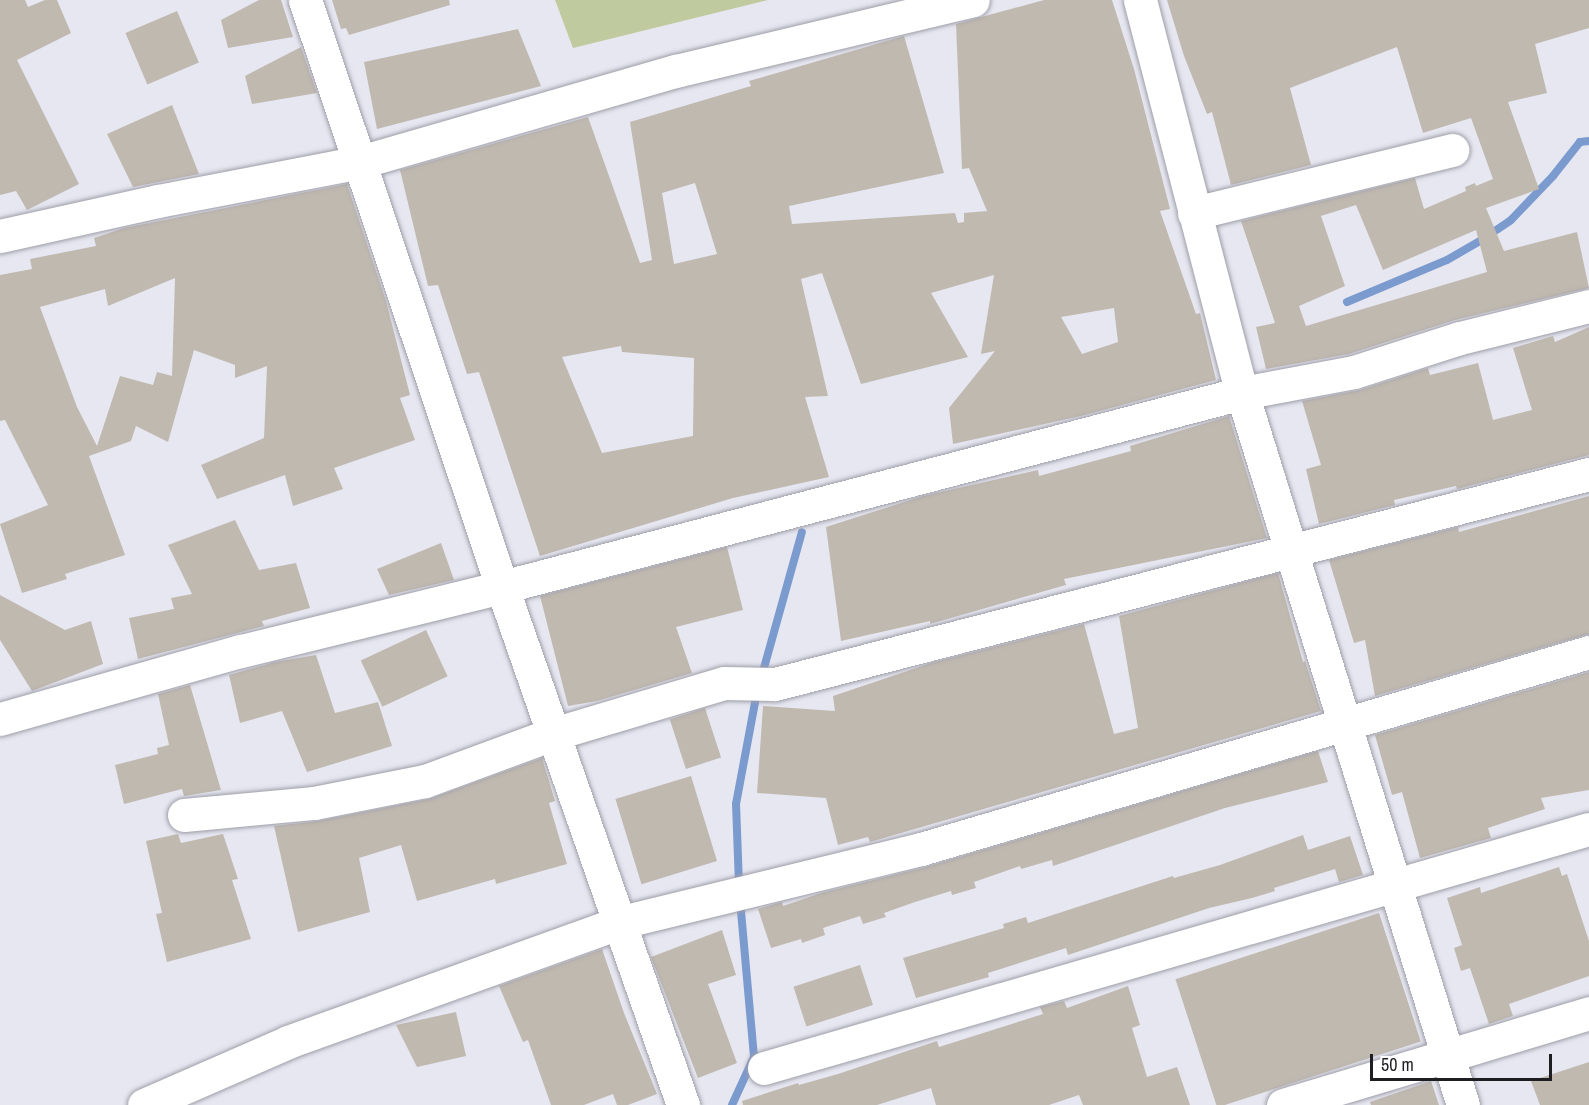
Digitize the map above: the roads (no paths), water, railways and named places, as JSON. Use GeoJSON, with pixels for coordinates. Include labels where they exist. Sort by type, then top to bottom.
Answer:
{"type":"FeatureCollection","features":[{"type":"Feature","properties":{"kind":"street"},"geometry":{"type":"LineString","coordinates":[[305,0],[502,587],[621,922],[678,1104]]}},
{"type":"Feature","properties":{"kind":"street"},"geometry":{"type":"LineString","coordinates":[[0,236],[147,203],[360,162],[676,71],[973,0]]}},
{"type":"Feature","properties":{"kind":"street"},"geometry":{"type":"LineString","coordinates":[[1140,0],[1242,393],[1463,1105]]}},
{"type":"Feature","properties":{"kind":"street"},"geometry":{"type":"LineString","coordinates":[[1194,213],[1452,150]]}},
{"type":"Feature","properties":{"kind":"street"},"geometry":{"type":"LineString","coordinates":[[0,719],[242,651],[502,587],[1242,393],[1354,372],[1460,338],[1589,306]]}},
{"type":"Feature","properties":{"kind":"street"},"geometry":{"type":"LineString","coordinates":[[184,815],[314,803],[425,781],[553,734],[724,683],[775,684],[1589,474]]}},
{"type":"Feature","properties":{"kind":"street"},"geometry":{"type":"LineString","coordinates":[[144,1105],[298,1038],[621,922],[921,849],[1589,652]]}},
{"type":"Feature","properties":{"kind":"street"},"geometry":{"type":"LineString","coordinates":[[764,1068],[1589,829]]}},
{"type":"Feature","properties":{"kind":"street"},"geometry":{"type":"LineString","coordinates":[[1283,1105],[1589,1014]]}},
{"type":"Feature","properties":{"kind":"waterway"},"geometry":{"type":"LineString","coordinates":[[1347,302],[1447,260],[1480,241],[1511,220],[1553,176],[1580,142],[1589,141]]}},
{"type":"Feature","properties":{"kind":"waterway"},"geometry":{"type":"LineString","coordinates":[[762,675],[802,532]]}},
{"type":"Feature","properties":{"kind":"waterway"},"geometry":{"type":"LineString","coordinates":[[739,885],[736,804],[757,692]]}},
{"type":"Feature","properties":{"kind":"waterway"},"geometry":{"type":"LineString","coordinates":[[732,1105],[754,1057],[740,900]]}}]}
